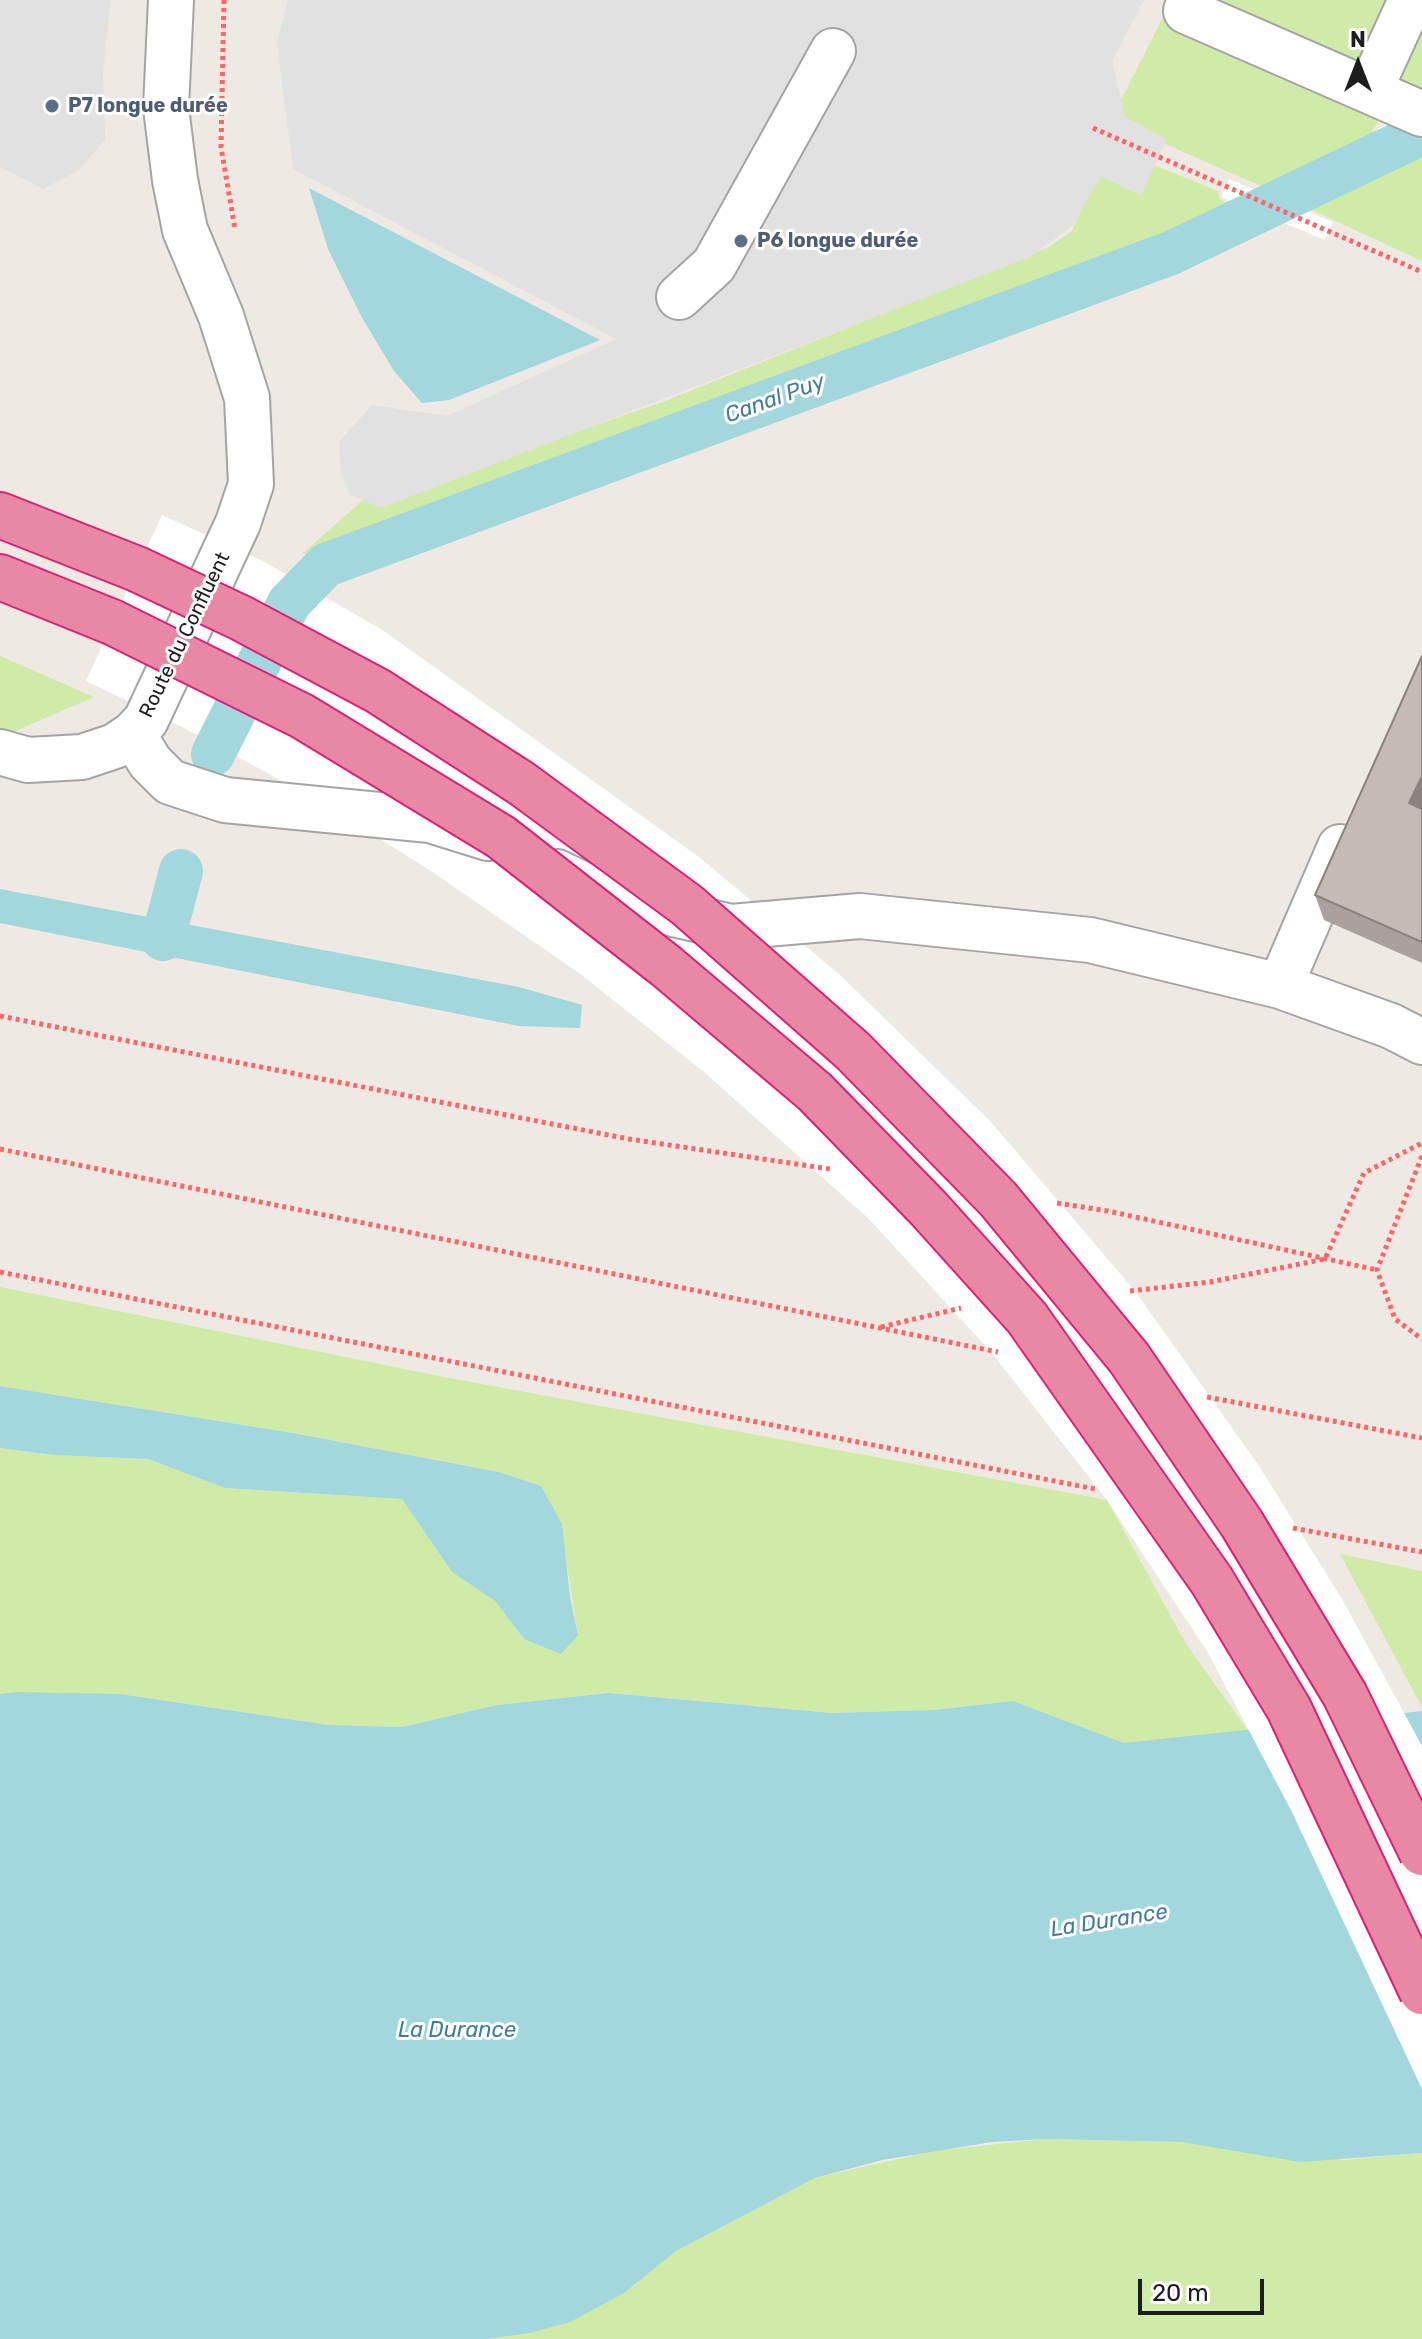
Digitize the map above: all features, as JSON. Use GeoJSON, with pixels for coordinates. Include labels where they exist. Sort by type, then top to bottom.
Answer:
{"type":"FeatureCollection","features":[{"type":"Feature","properties":{"kind":"highway"},"geometry":{"type":"LineString","coordinates":[[0,515],[137,569],[241,618],[378,691],[521,783],[687,905],[853,1051],[998,1199],[1129,1358],[1242,1524],[1345,1695],[1422,1853]]}},
{"type":"Feature","properties":{"kind":"highway"},"geometry":{"type":"LineString","coordinates":[[0,577],[112,622],[302,716],[501,837],[666,966],[815,1092],[928,1208],[1027,1318],[1212,1581],[1289,1709],[1422,1992]]}},
{"type":"Feature","properties":{"kind":"street","name":"Route du Confluent"},"geometry":{"type":"LineString","coordinates":[[0,752],[28,760],[82,757],[115,746],[133,734],[146,720],[238,523],[251,484],[247,398],[221,316],[185,230],[175,180],[166,108],[171,0]]}},
{"type":"Feature","properties":{"kind":"street"},"geometry":{"type":"LineString","coordinates":[[1190,0],[1186,11],[1418,112]]}},
{"type":"Feature","properties":{"kind":"street"},"geometry":{"type":"LineString","coordinates":[[1370,90],[1411,0]]}},
{"type":"Feature","properties":{"kind":"street"},"geometry":{"type":"LineString","coordinates":[[679,297],[714,265],[833,51]]}},
{"type":"Feature","properties":{"kind":"street"},"geometry":{"type":"LineString","coordinates":[[133,734],[150,762],[170,782],[225,800],[430,820],[490,839],[594,890],[665,912],[731,927],[860,916],[1090,940],[1280,986],[1391,1026],[1422,1042]]}},
{"type":"Feature","properties":{"kind":"street"},"geometry":{"type":"LineString","coordinates":[[1280,986],[1354,815]]}},
{"type":"Feature","properties":{"kind":"path"},"geometry":{"type":"LineString","coordinates":[[1093,128],[1422,272]]}},
{"type":"Feature","properties":{"kind":"path"},"geometry":{"type":"LineString","coordinates":[[0,1016],[629,1139],[845,1172]]}},
{"type":"Feature","properties":{"kind":"path"},"geometry":{"type":"LineString","coordinates":[[1325,1259],[1364,1173],[1422,1143]]}},
{"type":"Feature","properties":{"kind":"path"},"geometry":{"type":"LineString","coordinates":[[0,1149],[1005,1354]]}},
{"type":"Feature","properties":{"kind":"path"},"geometry":{"type":"LineString","coordinates":[[1422,1156],[1377,1270],[1395,1319],[1422,1339]]}},
{"type":"Feature","properties":{"kind":"path"},"geometry":{"type":"LineString","coordinates":[[1046,1202],[1108,1211],[1377,1270]]}},
{"type":"Feature","properties":{"kind":"path"},"geometry":{"type":"LineString","coordinates":[[0,1272],[1105,1491]]}},
{"type":"Feature","properties":{"kind":"path"},"geometry":{"type":"LineString","coordinates":[[1193,1394],[1422,1438]]}},
{"type":"Feature","properties":{"kind":"path"},"geometry":{"type":"LineString","coordinates":[[1284,1526],[1422,1552]]}},
{"type":"Feature","properties":{"kind":"green space"},"geometry":{"type":"Polygon","coordinates":[[[1221,0],[1390,0],[1367,58],[1357,64],[1224,5],[1221,0]]]}},
{"type":"Feature","properties":{"kind":"green space"},"geometry":{"type":"Polygon","coordinates":[[[1422,14],[1422,91],[1395,80],[1422,14]]]}},
{"type":"Feature","properties":{"kind":"green space"},"geometry":{"type":"Polygon","coordinates":[[[1162,19],[1381,117],[1372,131],[1399,142],[1281,195],[1111,120],[1162,19]]]}},
{"type":"Feature","properties":{"kind":"green space"},"geometry":{"type":"Polygon","coordinates":[[[1409,151],[1422,155],[1422,261],[1295,202],[1409,151]]]}},
{"type":"Feature","properties":{"kind":"green space"},"geometry":{"type":"Polygon","coordinates":[[[1144,161],[1218,191],[1219,198],[1231,207],[313,558],[303,553],[363,500],[394,495],[665,401],[1049,247],[1072,231],[1098,170],[1144,161]]]}},
{"type":"Feature","properties":{"kind":"green space"},"geometry":{"type":"Polygon","coordinates":[[[0,656],[94,697],[6,735],[0,733],[0,656]]]}},
{"type":"Feature","properties":{"kind":"green space"},"geometry":{"type":"Polygon","coordinates":[[[0,1287],[439,1376],[1107,1500],[1186,1644],[1252,1736],[1124,1743],[1013,1701],[934,1710],[832,1713],[609,1693],[497,1705],[402,1727],[329,1725],[120,1694],[0,1694],[0,1448],[53,1455],[148,1459],[225,1488],[402,1499],[452,1572],[495,1601],[524,1639],[578,1635],[565,1552],[541,1486],[499,1472],[293,1433],[0,1386],[0,1287]]]}},
{"type":"Feature","properties":{"kind":"green space"},"geometry":{"type":"Polygon","coordinates":[[[1340,1554],[1422,1571],[1422,1707],[1340,1554]]]}},
{"type":"Feature","properties":{"kind":"green space"},"geometry":{"type":"Polygon","coordinates":[[[1045,2139],[1182,2142],[1345,2160],[1422,2153],[1422,2339],[488,2339],[530,2333],[624,2293],[676,2251],[815,2178],[933,2151],[1045,2139]]]}},
{"type":"Feature","properties":{"kind":"shaded area","name":"P7 longue durée"},"geometry":{"type":"Polygon","coordinates":[[[0,0],[111,0],[103,71],[105,140],[79,170],[43,189],[0,167],[0,0]]]}},
{"type":"Feature","properties":{"kind":"shaded area","name":"P6 longue durée"},"geometry":{"type":"Polygon","coordinates":[[[288,0],[1144,0],[1112,61],[1125,117],[1167,139],[1141,196],[1101,176],[1072,226],[1030,257],[381,508],[350,495],[341,473],[339,442],[372,405],[447,416],[616,339],[293,169],[277,43],[288,0]]]}},
{"type":"Feature","properties":{"kind":"water"},"geometry":{"type":"Polygon","coordinates":[[[309,188],[600,340],[449,400],[422,403],[394,371],[361,316],[328,249],[309,188]]]}},
{"type":"Feature","properties":{"kind":"water"},"geometry":{"type":"Polygon","coordinates":[[[0,889],[519,987],[582,1005],[580,1028],[519,1026],[0,923],[0,889]]]}},
{"type":"Feature","properties":{"kind":"water"},"geometry":{"type":"Polygon","coordinates":[[[0,1386],[293,1433],[499,1472],[541,1486],[562,1524],[570,1597],[578,1635],[561,1654],[524,1639],[495,1601],[452,1572],[402,1499],[225,1488],[148,1459],[53,1455],[0,1448],[0,1386]]]}},
{"type":"Feature","properties":{"kind":"water","name":"La Durance"},"geometry":{"type":"Polygon","coordinates":[[[609,1693],[832,1713],[934,1710],[1013,1701],[1124,1743],[1422,1711],[1422,2153],[1300,2162],[1182,2142],[1045,2139],[992,2142],[882,2160],[815,2178],[676,2251],[624,2293],[570,2322],[530,2333],[488,2339],[0,2339],[0,1694],[120,1694],[329,1725],[402,1727],[497,1705],[609,1693]]]}},
{"type":"Feature","properties":{"kind":"pier"},"geometry":{"type":"Polygon","coordinates":[[[1422,106],[1422,148],[1377,129],[1414,110],[1422,106]]]}},
{"type":"Feature","properties":{"kind":"pier"},"geometry":{"type":"Polygon","coordinates":[[[1229,179],[1333,222],[1325,240],[1221,197],[1229,179]]]}},
{"type":"Feature","properties":{"kind":"pier"},"geometry":{"type":"Polygon","coordinates":[[[162,515],[261,560],[384,631],[699,857],[840,975],[990,1121],[1135,1291],[1259,1466],[1342,1599],[1422,1746],[1422,2089],[1292,1812],[1207,1651],[1107,1500],[991,1352],[869,1219],[704,1072],[579,973],[431,871],[323,803],[180,726],[86,681],[162,515]]]}},
{"type":"Feature","properties":{"kind":"building"},"geometry":{"type":"Polygon","coordinates":[[[1422,656],[1422,776],[1409,803],[1422,809],[1422,942],[1315,895],[1422,656]]]}},
{"type":"Feature","properties":{"kind":"waterway","name":"Canal Puy"},"geometry":{"type":"LineString","coordinates":[[213,754],[289,603],[326,565],[1171,253],[1422,133]]}},
{"type":"Feature","properties":{"kind":"waterway","name":"Canal Puy"},"geometry":{"type":"LineString","coordinates":[[163,939],[181,871]]}},
{"type":"Feature","properties":{"kind":"place","name":"P7 longue durée"},"geometry":{"type":"Point","coordinates":[52,106]}},
{"type":"Feature","properties":{"kind":"place","name":"P6 longue durée"},"geometry":{"type":"Point","coordinates":[741,241]}}]}
